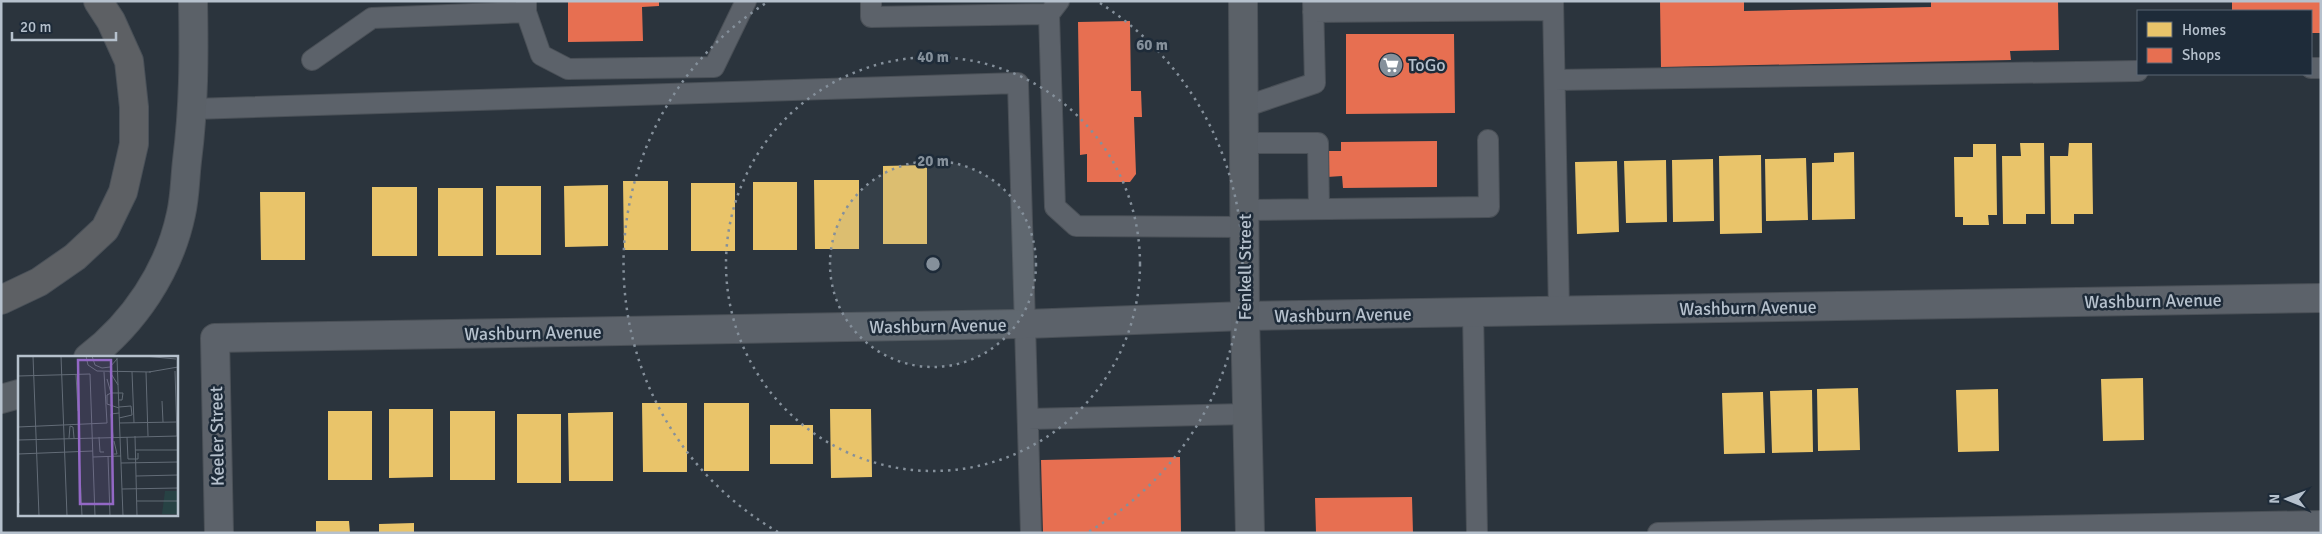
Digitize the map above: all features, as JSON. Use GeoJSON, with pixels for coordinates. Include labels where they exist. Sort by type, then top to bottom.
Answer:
{"type":"FeatureCollection","features":[{"type":"Feature","properties":{"kind":"highway"},"geometry":{"type":"LineString","coordinates":[[1,300],[39,282],[76,257],[105,229],[122,192],[134,144],[134,107],[129,62],[111,21],[98,1]]}},
{"type":"Feature","properties":{"kind":"street","name":"Fenkell Street"},"geometry":{"type":"LineString","coordinates":[[1243,1],[1245,316],[1250,533]]}},
{"type":"Feature","properties":{"kind":"street"},"geometry":{"type":"LineString","coordinates":[[90,356],[121,329],[146,297],[161,270],[176,232],[181,213],[194,109],[196,9]]}},
{"type":"Feature","properties":{"kind":"street","name":"Washburn Avenue"},"geometry":{"type":"LineString","coordinates":[[215,338],[1025,324],[1245,316],[2321,298]]}},
{"type":"Feature","properties":{"kind":"street","name":"Keeler Street"},"geometry":{"type":"LineString","coordinates":[[215,338],[219,533]]}},
{"type":"Feature","properties":{"kind":"street"},"geometry":{"type":"LineString","coordinates":[[1,399],[18,394]]}},
{"type":"Feature","properties":{"kind":"lane"},"geometry":{"type":"LineString","coordinates":[[312,60],[372,18],[526,7],[541,55],[568,69],[714,67],[746,1]]}},
{"type":"Feature","properties":{"kind":"lane"},"geometry":{"type":"LineString","coordinates":[[871,1],[872,17],[1054,8],[1055,207],[1076,226],[1245,219],[1319,210],[1489,207],[1488,140]]}},
{"type":"Feature","properties":{"kind":"lane"},"geometry":{"type":"LineString","coordinates":[[1244,107],[1315,83],[1313,6],[1553,6],[1559,311]]}},
{"type":"Feature","properties":{"kind":"lane"},"geometry":{"type":"LineString","coordinates":[[1555,80],[2137,71]]}},
{"type":"Feature","properties":{"kind":"lane"},"geometry":{"type":"LineString","coordinates":[[194,109],[1018,83],[1031,533]]}},
{"type":"Feature","properties":{"kind":"lane"},"geometry":{"type":"LineString","coordinates":[[1244,143],[1318,143],[1319,210]]}},
{"type":"Feature","properties":{"kind":"lane"},"geometry":{"type":"LineString","coordinates":[[1473,312],[1477,533]]}},
{"type":"Feature","properties":{"kind":"lane"},"geometry":{"type":"LineString","coordinates":[[1028,419],[1248,414]]}},
{"type":"Feature","properties":{"kind":"lane"},"geometry":{"type":"LineString","coordinates":[[1658,533],[2321,521]]}},
{"type":"Feature","properties":{"kind":"building: Homes"},"geometry":{"type":"Polygon","coordinates":[[[2020,143],[2044,143],[2045,214],[2026,214],[2026,224],[2003,224],[2002,156],[2021,156],[2020,143]]]}},
{"type":"Feature","properties":{"kind":"building: Homes"},"geometry":{"type":"Polygon","coordinates":[[[2069,143],[2092,143],[2093,214],[2074,214],[2074,224],[2051,224],[2050,156],[2068,156],[2069,143]]]}},
{"type":"Feature","properties":{"kind":"building: Homes"},"geometry":{"type":"Polygon","coordinates":[[[1973,144],[1996,144],[1997,215],[1988,215],[1989,225],[1963,225],[1963,217],[1955,217],[1954,157],[1973,157],[1973,144]]]}},
{"type":"Feature","properties":{"kind":"building: Homes"},"geometry":{"type":"Polygon","coordinates":[[[1854,152],[1855,219],[1812,220],[1812,163],[1834,162],[1834,153],[1854,152]]]}},
{"type":"Feature","properties":{"kind":"building: Homes"},"geometry":{"type":"Polygon","coordinates":[[[1761,155],[1762,233],[1720,234],[1719,156],[1761,155]]]}},
{"type":"Feature","properties":{"kind":"building: Homes"},"geometry":{"type":"Polygon","coordinates":[[[1806,158],[1808,220],[1766,221],[1765,159],[1806,158]]]}},
{"type":"Feature","properties":{"kind":"building: Homes"},"geometry":{"type":"Polygon","coordinates":[[[1713,159],[1714,221],[1673,222],[1672,160],[1713,159]]]}},
{"type":"Feature","properties":{"kind":"building: Homes"},"geometry":{"type":"Polygon","coordinates":[[[1666,160],[1667,222],[1626,223],[1624,161],[1666,160]]]}},
{"type":"Feature","properties":{"kind":"building: Homes"},"geometry":{"type":"Polygon","coordinates":[[[1617,161],[1619,232],[1577,234],[1575,162],[1617,161]]]}},
{"type":"Feature","properties":{"kind":"building: Homes"},"geometry":{"type":"Polygon","coordinates":[[[927,165],[927,244],[883,244],[883,166],[927,165]]]}},
{"type":"Feature","properties":{"kind":"building: Homes"},"geometry":{"type":"Polygon","coordinates":[[[814,180],[859,180],[859,249],[815,249],[814,180]]]}},
{"type":"Feature","properties":{"kind":"building: Homes"},"geometry":{"type":"Polygon","coordinates":[[[623,181],[668,181],[668,250],[624,250],[623,181]]]}},
{"type":"Feature","properties":{"kind":"building: Homes"},"geometry":{"type":"Polygon","coordinates":[[[753,182],[797,182],[797,250],[753,250],[753,182]]]}},
{"type":"Feature","properties":{"kind":"building: Homes"},"geometry":{"type":"Polygon","coordinates":[[[691,183],[735,183],[735,251],[691,251],[691,183]]]}},
{"type":"Feature","properties":{"kind":"building: Homes"},"geometry":{"type":"Polygon","coordinates":[[[608,185],[608,246],[565,247],[564,186],[608,185]]]}},
{"type":"Feature","properties":{"kind":"building: Homes"},"geometry":{"type":"Polygon","coordinates":[[[496,186],[541,186],[541,255],[496,255],[496,186]]]}},
{"type":"Feature","properties":{"kind":"building: Homes"},"geometry":{"type":"Polygon","coordinates":[[[372,187],[417,187],[417,256],[372,256],[372,187]]]}},
{"type":"Feature","properties":{"kind":"building: Homes"},"geometry":{"type":"Polygon","coordinates":[[[438,188],[483,188],[483,256],[438,256],[438,188]]]}},
{"type":"Feature","properties":{"kind":"building: Homes"},"geometry":{"type":"Polygon","coordinates":[[[260,192],[305,192],[305,260],[261,260],[260,192]]]}},
{"type":"Feature","properties":{"kind":"building: Homes"},"geometry":{"type":"Polygon","coordinates":[[[2143,378],[2144,440],[2103,441],[2101,379],[2143,378]]]}},
{"type":"Feature","properties":{"kind":"building: Homes"},"geometry":{"type":"Polygon","coordinates":[[[1858,388],[1860,450],[1818,451],[1817,389],[1858,388]]]}},
{"type":"Feature","properties":{"kind":"building: Homes"},"geometry":{"type":"Polygon","coordinates":[[[1998,389],[1999,451],[1958,452],[1956,390],[1998,389]]]}},
{"type":"Feature","properties":{"kind":"building: Homes"},"geometry":{"type":"Polygon","coordinates":[[[1812,390],[1813,452],[1772,453],[1770,391],[1812,390]]]}},
{"type":"Feature","properties":{"kind":"building: Homes"},"geometry":{"type":"Polygon","coordinates":[[[1763,392],[1765,453],[1724,454],[1722,393],[1763,392]]]}},
{"type":"Feature","properties":{"kind":"building: Homes"},"geometry":{"type":"Polygon","coordinates":[[[642,403],[687,403],[687,472],[643,472],[642,403]]]}},
{"type":"Feature","properties":{"kind":"building: Homes"},"geometry":{"type":"Polygon","coordinates":[[[704,403],[749,403],[749,471],[704,471],[704,403]]]}},
{"type":"Feature","properties":{"kind":"building: Homes"},"geometry":{"type":"Polygon","coordinates":[[[389,409],[433,409],[433,477],[389,478],[389,409]]]}},
{"type":"Feature","properties":{"kind":"building: Homes"},"geometry":{"type":"Polygon","coordinates":[[[830,409],[871,409],[872,477],[831,478],[830,409]]]}},
{"type":"Feature","properties":{"kind":"building: Homes"},"geometry":{"type":"Polygon","coordinates":[[[328,411],[372,411],[372,480],[328,480],[328,411]]]}},
{"type":"Feature","properties":{"kind":"building: Homes"},"geometry":{"type":"Polygon","coordinates":[[[450,411],[495,411],[495,480],[450,480],[450,411]]]}},
{"type":"Feature","properties":{"kind":"building: Homes"},"geometry":{"type":"Polygon","coordinates":[[[613,412],[613,481],[569,481],[568,413],[613,412]]]}},
{"type":"Feature","properties":{"kind":"building: Homes"},"geometry":{"type":"Polygon","coordinates":[[[517,414],[561,414],[561,483],[517,483],[517,414]]]}},
{"type":"Feature","properties":{"kind":"building: Homes"},"geometry":{"type":"Polygon","coordinates":[[[770,425],[813,425],[813,464],[770,464],[770,425]]]}},
{"type":"Feature","properties":{"kind":"building: Homes"},"geometry":{"type":"Polygon","coordinates":[[[316,521],[349,521],[350,533],[316,533],[316,521]]]}},
{"type":"Feature","properties":{"kind":"building: Homes"},"geometry":{"type":"Polygon","coordinates":[[[414,523],[414,533],[379,533],[379,524],[414,523]]]}},
{"type":"Feature","properties":{"kind":"building: Shops"},"geometry":{"type":"Polygon","coordinates":[[[568,1],[659,1],[659,6],[642,7],[643,41],[568,42],[568,1]]]}},
{"type":"Feature","properties":{"kind":"building: Shops"},"geometry":{"type":"Polygon","coordinates":[[[1660,1],[1744,1],[1744,11],[1931,7],[1931,1],[2058,1],[2059,50],[2010,51],[2011,60],[1661,67],[1660,1]]]}},
{"type":"Feature","properties":{"kind":"building: Shops"},"geometry":{"type":"Polygon","coordinates":[[[2232,1],[2321,1],[2321,33],[2312,33],[2312,10],[2232,10],[2232,1]]]}},
{"type":"Feature","properties":{"kind":"building: Shops"},"geometry":{"type":"Polygon","coordinates":[[[1130,21],[1131,91],[1141,91],[1142,117],[1134,117],[1136,174],[1130,182],[1087,182],[1087,154],[1080,155],[1078,22],[1130,21]]]}},
{"type":"Feature","properties":{"kind":"building: Shops"},"geometry":{"type":"Polygon","coordinates":[[[1346,34],[1454,34],[1455,113],[1346,114],[1346,34]]]}},
{"type":"Feature","properties":{"kind":"building: Shops"},"geometry":{"type":"Polygon","coordinates":[[[1437,141],[1437,187],[1343,188],[1342,176],[1327,177],[1327,151],[1341,151],[1341,142],[1437,141]]]}},
{"type":"Feature","properties":{"kind":"building: Shops"},"geometry":{"type":"Polygon","coordinates":[[[1180,457],[1181,533],[1043,533],[1041,460],[1180,457]]]}},
{"type":"Feature","properties":{"kind":"building: Shops"},"geometry":{"type":"Polygon","coordinates":[[[1412,497],[1413,533],[1316,533],[1315,498],[1412,497]]]}},
{"type":"Feature","properties":{"kind":"place","name":"ToGo"},"geometry":{"type":"Point","coordinates":[1391,65]}}]}
